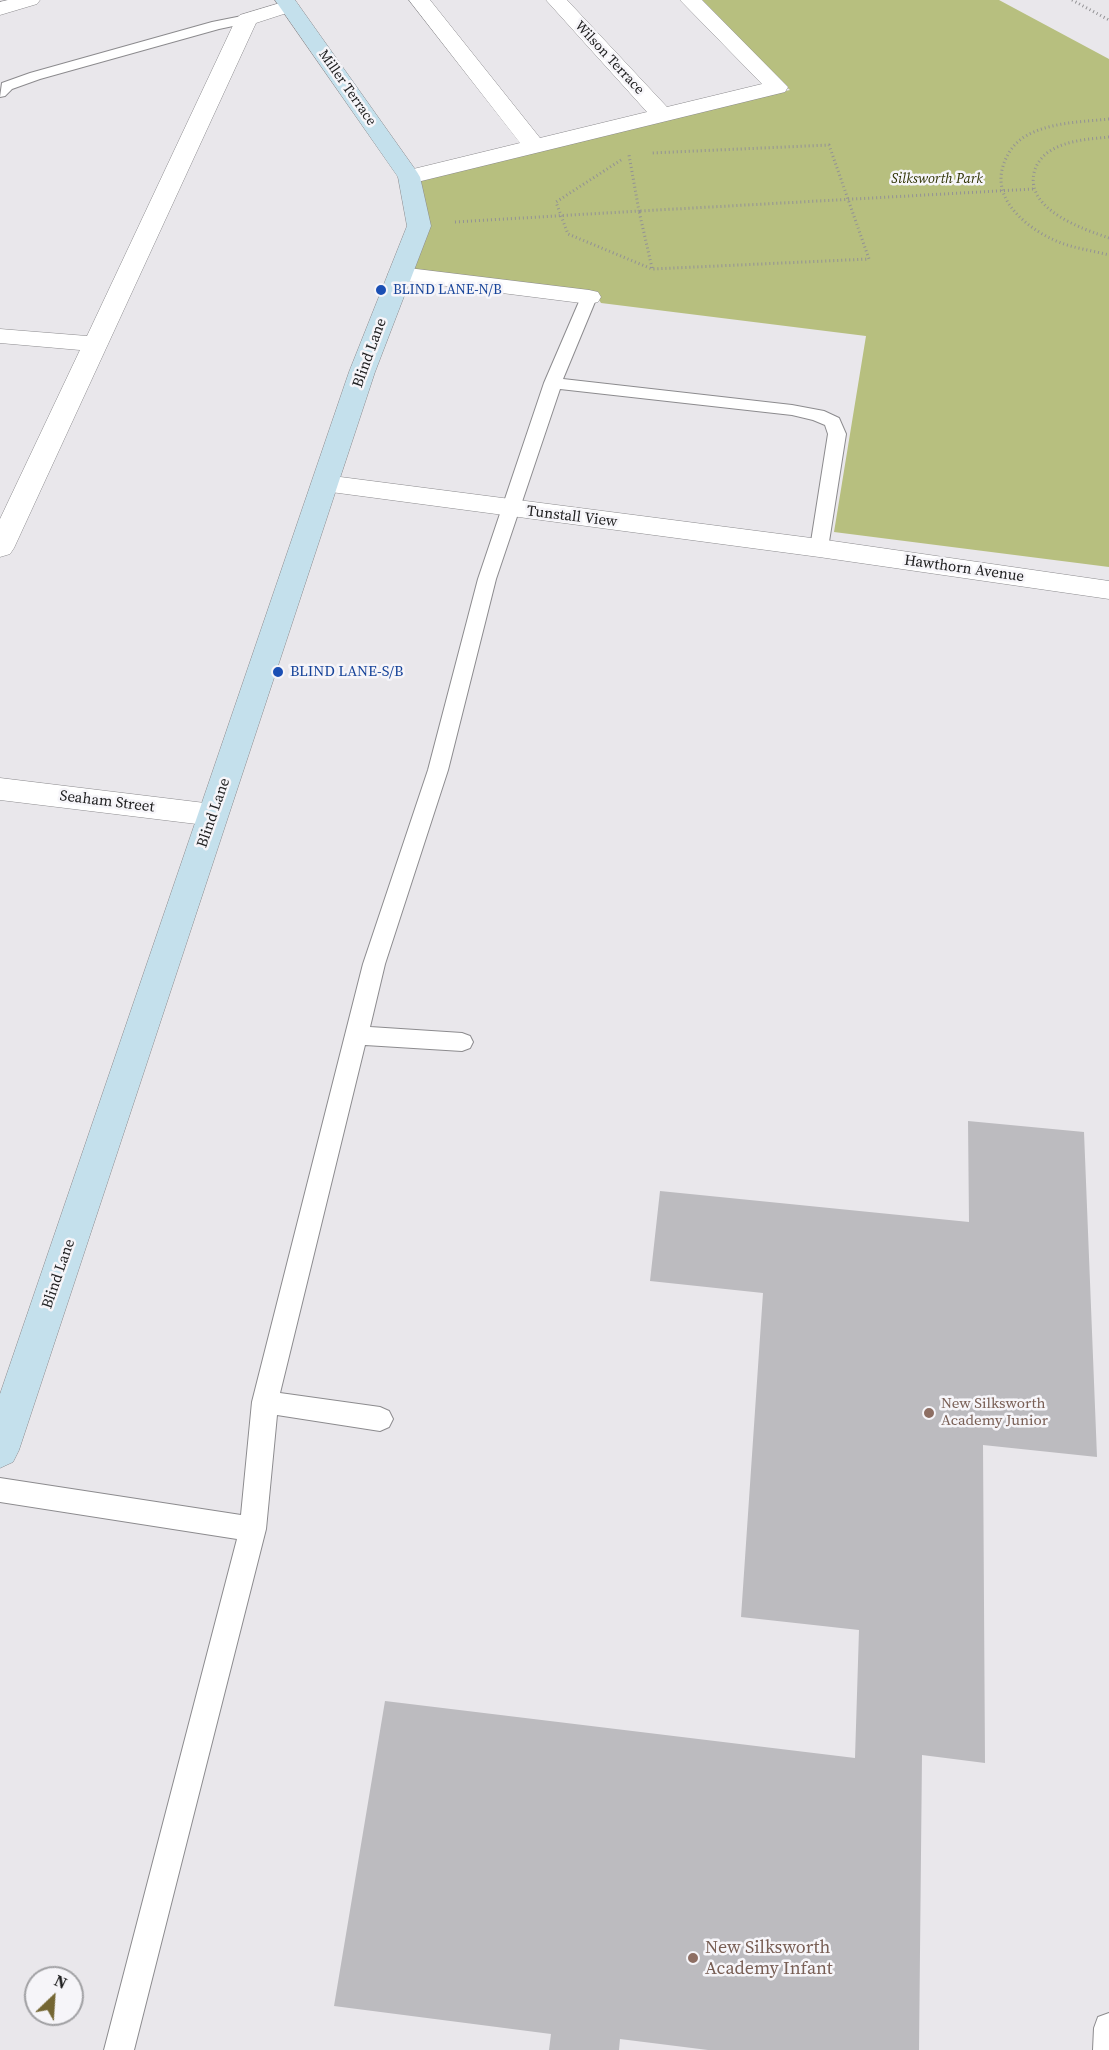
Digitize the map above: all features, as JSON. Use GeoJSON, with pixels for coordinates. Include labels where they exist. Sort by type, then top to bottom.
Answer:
{"type":"FeatureCollection","features":[{"type":"Feature","properties":{"kind":"street"},"geometry":{"type":"LineString","coordinates":[[0,9],[30,0]]}},
{"type":"Feature","properties":{"kind":"street"},"geometry":{"type":"LineString","coordinates":[[419,0],[534,146]]}},
{"type":"Feature","properties":{"kind":"street","name":"Wilson Terrace"},"geometry":{"type":"LineString","coordinates":[[556,0],[663,116]]}},
{"type":"Feature","properties":{"kind":"street"},"geometry":{"type":"LineString","coordinates":[[419,226],[409,177],[777,87],[690,0]]}},
{"type":"Feature","properties":{"kind":"street"},"geometry":{"type":"LineString","coordinates":[[0,548],[247,19],[287,3]]}},
{"type":"Feature","properties":{"kind":"street","name":"Miller Terrace"},"geometry":{"type":"LineString","coordinates":[[287,3],[409,177]]}},
{"type":"Feature","properties":{"kind":"street","name":"Blind Lane"},"geometry":{"type":"LineString","coordinates":[[0,1450],[362,372],[419,226]]}},
{"type":"Feature","properties":{"kind":"street"},"geometry":{"type":"LineString","coordinates":[[400,274],[589,297]]}},
{"type":"Feature","properties":{"kind":"street"},"geometry":{"type":"LineString","coordinates":[[0,336],[95,344]]}},
{"type":"Feature","properties":{"kind":"street","name":"Tunstall View"},"geometry":{"type":"LineString","coordinates":[[325,484],[819,548]]}},
{"type":"Feature","properties":{"kind":"street","name":"Hawthorn Avenue"},"geometry":{"type":"LineString","coordinates":[[819,548],[1109,590]]}},
{"type":"Feature","properties":{"kind":"street","name":"Seaham Street"},"geometry":{"type":"LineString","coordinates":[[0,789],[213,815]]}},
{"type":"Feature","properties":{"kind":"lane"},"geometry":{"type":"LineString","coordinates":[[0,93],[8,86],[35,76],[217,25],[247,19]]}},
{"type":"Feature","properties":{"kind":"lane"},"geometry":{"type":"LineString","coordinates":[[119,2050],[253,1529],[265,1402],[374,964],[438,770],[487,579],[553,383],[589,297]]}},
{"type":"Feature","properties":{"kind":"lane"},"geometry":{"type":"LineString","coordinates":[[553,383],[792,410],[833,422],[837,434],[819,548]]}},
{"type":"Feature","properties":{"kind":"lane"},"geometry":{"type":"LineString","coordinates":[[356,1035],[462,1042]]}},
{"type":"Feature","properties":{"kind":"lane"},"geometry":{"type":"LineString","coordinates":[[265,1402],[380,1419]]}},
{"type":"Feature","properties":{"kind":"lane"},"geometry":{"type":"LineString","coordinates":[[0,1490],[253,1529]]}},
{"type":"Feature","properties":{"kind":"lane"},"geometry":{"type":"LineString","coordinates":[[1107,2050],[1109,2028]]}},
{"type":"Feature","properties":{"kind":"path"},"geometry":{"type":"LineString","coordinates":[[1072,0],[1109,20]]}},
{"type":"Feature","properties":{"kind":"path"},"geometry":{"type":"LineString","coordinates":[[1109,119],[1072,121],[1051,126],[1018,141],[1007,152],[1000,164],[998,177],[1000,191],[1007,204],[1035,229],[1077,248],[1109,255]]}},
{"type":"Feature","properties":{"kind":"path"},"geometry":{"type":"LineString","coordinates":[[1109,137],[1076,141],[1047,153],[1032,173],[1034,189],[1044,208],[1057,218],[1093,235],[1109,238]]}},
{"type":"Feature","properties":{"kind":"path"},"geometry":{"type":"LineString","coordinates":[[641,154],[829,145],[869,259],[652,269],[568,234],[556,202],[629,154],[652,269]]}},
{"type":"Feature","properties":{"kind":"path"},"geometry":{"type":"LineString","coordinates":[[419,226],[559,215],[1034,189]]}},
{"type":"Feature","properties":{"kind":"green space","name":"Silksworth Park"},"geometry":{"type":"Polygon","coordinates":[[[690,0],[999,0],[1109,59],[1109,567],[834,532],[866,336],[601,303],[595,293],[410,271],[409,177],[790,90],[690,0]]]}},
{"type":"Feature","properties":{"kind":"building"},"geometry":{"type":"Polygon","coordinates":[[[968,1121],[1084,1132],[1097,1457],[983,1445],[985,1763],[922,1755],[919,2050],[708,2050],[620,2039],[619,2050],[549,2050],[551,2034],[334,2006],[385,1701],[855,1758],[859,1630],[741,1617],[763,1293],[650,1281],[660,1191],[969,1222],[968,1121]]]}},
{"type":"Feature","properties":{"kind":"place","name":"BLIND LANE-N/B"},"geometry":{"type":"Point","coordinates":[381,290]}},
{"type":"Feature","properties":{"kind":"place","name":"BLIND LANE-S/B"},"geometry":{"type":"Point","coordinates":[278,672]}},
{"type":"Feature","properties":{"kind":"place","name":"New Silksworth Academy Junior"},"geometry":{"type":"Point","coordinates":[929,1413]}},
{"type":"Feature","properties":{"kind":"place","name":"New Silksworth Academy Infant"},"geometry":{"type":"Point","coordinates":[693,1958]}}]}
